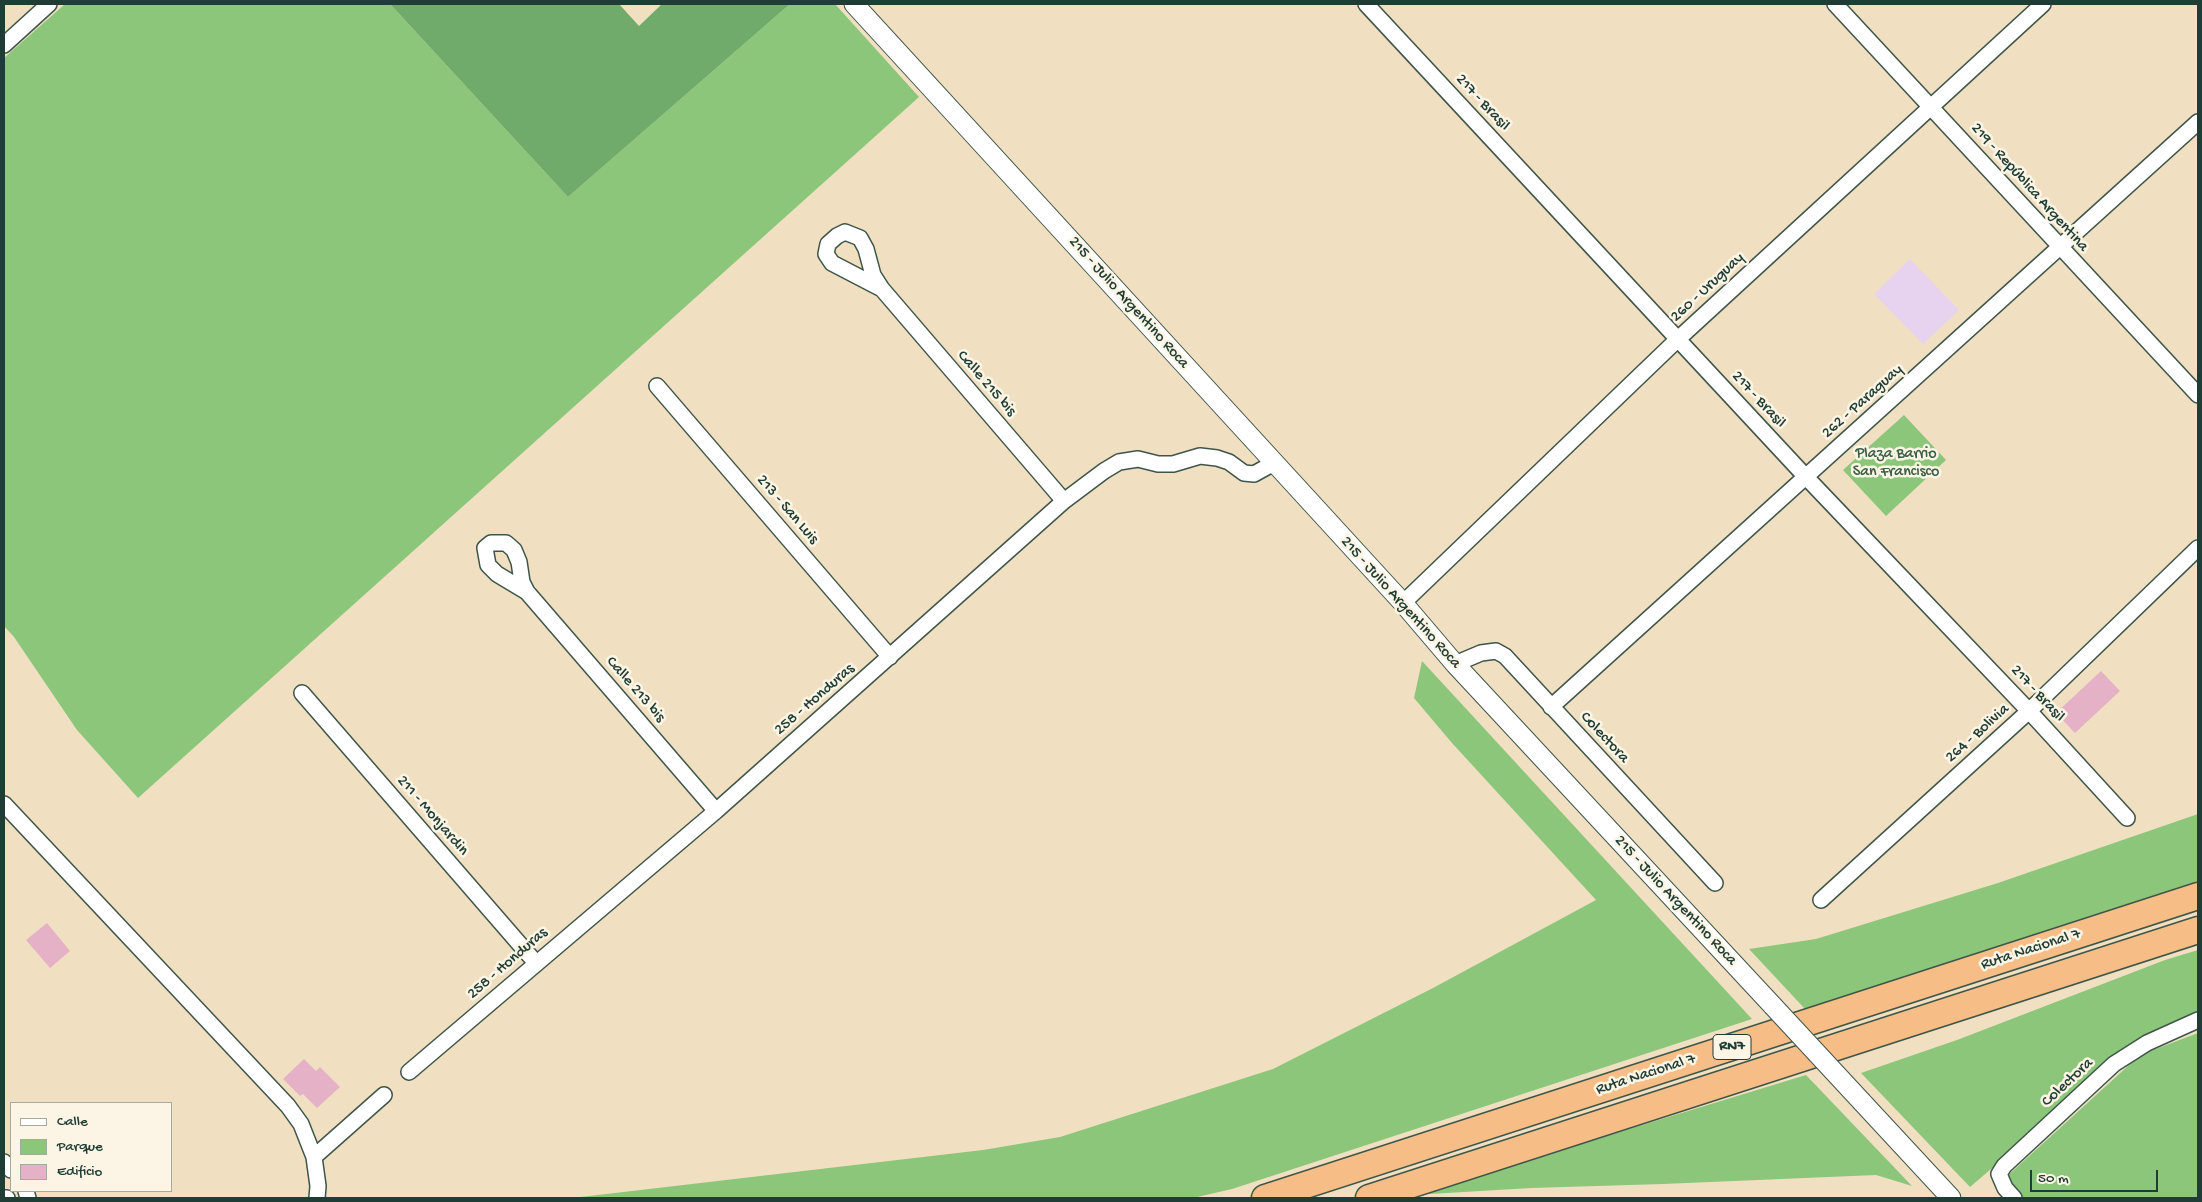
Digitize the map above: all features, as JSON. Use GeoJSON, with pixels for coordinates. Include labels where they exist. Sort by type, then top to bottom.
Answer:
{"type":"FeatureCollection","features":[{"type":"Feature","properties":{"kind":"highway","name":"Ruta Nacional 7"},"geometry":{"type":"LineString","coordinates":[[1265,1198],[2198,896]]}},
{"type":"Feature","properties":{"kind":"highway","name":"Ruta Nacional 7"},"geometry":{"type":"LineString","coordinates":[[1368,1198],[2198,930]]}},
{"type":"Feature","properties":{"kind":"street","name":"215 - Julio Argentino Roca"},"geometry":{"type":"LineString","coordinates":[[854,4],[1403,603],[1455,664],[1951,1198]]}},
{"type":"Feature","properties":{"kind":"street","name":"217 - Brasil"},"geometry":{"type":"LineString","coordinates":[[1366,4],[1806,477],[2029,710],[2127,818]]}},
{"type":"Feature","properties":{"kind":"street","name":"219 - República Argentina"},"geometry":{"type":"LineString","coordinates":[[1835,4],[2198,395]]}},
{"type":"Feature","properties":{"kind":"street","name":"260 - Uruguay"},"geometry":{"type":"LineString","coordinates":[[1403,603],[1678,339],[2043,4]]}},
{"type":"Feature","properties":{"kind":"street"},"geometry":{"type":"LineString","coordinates":[[4,45],[39,7]]}},
{"type":"Feature","properties":{"kind":"street","name":"262 - Paraguay"},"geometry":{"type":"LineString","coordinates":[[1551,707],[2198,122]]}},
{"type":"Feature","properties":{"kind":"street","name":"Calle 215 bis"},"geometry":{"type":"LineString","coordinates":[[882,289],[1064,502]]}},
{"type":"Feature","properties":{"kind":"street","name":"213 - San Luis"},"geometry":{"type":"LineString","coordinates":[[657,386],[890,657]]}},
{"type":"Feature","properties":{"kind":"street","name":"258 - Honduras"},"geometry":{"type":"LineString","coordinates":[[409,1072],[716,811],[1064,502],[1120,462],[1138,459],[1158,464],[1173,464],[1200,456],[1229,462],[1244,473],[1254,474],[1274,463]]}},
{"type":"Feature","properties":{"kind":"street","name":"264 - Bolivia"},"geometry":{"type":"LineString","coordinates":[[1821,900],[2029,710],[2198,548]]}},
{"type":"Feature","properties":{"kind":"street","name":"Calle 213 bis"},"geometry":{"type":"LineString","coordinates":[[527,592],[716,811]]}},
{"type":"Feature","properties":{"kind":"street","name":"Colectora"},"geometry":{"type":"LineString","coordinates":[[1455,664],[1481,652],[1496,651],[1505,656],[1715,883]]}},
{"type":"Feature","properties":{"kind":"street","name":"211 - Monjardin"},"geometry":{"type":"LineString","coordinates":[[302,693],[536,963]]}},
{"type":"Feature","properties":{"kind":"street"},"geometry":{"type":"LineString","coordinates":[[4,804],[288,1106],[301,1124],[314,1158],[318,1186],[317,1198]]}},
{"type":"Feature","properties":{"kind":"street","name":"Colectora"},"geometry":{"type":"LineString","coordinates":[[2014,1198],[2005,1188],[1999,1174],[2004,1166],[2114,1064],[2147,1043],[2198,1020]]}},
{"type":"Feature","properties":{"kind":"street"},"geometry":{"type":"LineString","coordinates":[[314,1158],[384,1095]]}},
{"type":"Feature","properties":{"kind":"shaded area"},"geometry":{"type":"Polygon","coordinates":[[[1910,259],[1959,310],[1923,344],[1874,294],[1910,259]]]}},
{"type":"Feature","properties":{"kind":"green space"},"geometry":{"type":"Polygon","coordinates":[[[65,4],[390,4],[568,197],[790,4],[835,4],[919,97],[138,798],[77,730],[14,637],[4,626],[4,58],[65,4]]]}},
{"type":"Feature","properties":{"kind":"green space"},"geometry":{"type":"Polygon","coordinates":[[[390,4],[619,4],[639,26],[662,4],[790,4],[568,197],[390,4]]]}},
{"type":"Feature","properties":{"kind":"green space","name":"Plaza Barrio San Francisco"},"geometry":{"type":"Polygon","coordinates":[[[1904,415],[1946,460],[1886,516],[1843,470],[1904,415]]]}},
{"type":"Feature","properties":{"kind":"green space"},"geometry":{"type":"Polygon","coordinates":[[[1422,661],[1752,1019],[1232,1189],[1193,1198],[572,1198],[983,1150],[1060,1137],[1273,1069],[1433,988],[1596,900],[1452,743],[1414,698],[1422,661]]]}},
{"type":"Feature","properties":{"kind":"green space"},"geometry":{"type":"Polygon","coordinates":[[[2198,814],[2198,883],[1806,1010],[1749,949],[1816,939],[1998,883],[2198,814]]]}},
{"type":"Feature","properties":{"kind":"green space"},"geometry":{"type":"Polygon","coordinates":[[[2198,950],[2198,1014],[2142,1036],[2112,1059],[1970,1187],[1861,1073],[1957,1040],[2165,960],[2198,950]]]}},
{"type":"Feature","properties":{"kind":"green space"},"geometry":{"type":"Polygon","coordinates":[[[2198,1033],[2198,1198],[2024,1198],[2005,1178],[2140,1055],[2198,1033]]]}},
{"type":"Feature","properties":{"kind":"green space"},"geometry":{"type":"Polygon","coordinates":[[[1806,1075],[1912,1186],[1876,1175],[1531,1188],[1413,1195],[1806,1075]]]}},
{"type":"Feature","properties":{"kind":"building"},"geometry":{"type":"Polygon","coordinates":[[[2101,671],[2120,691],[2075,733],[2056,713],[2101,671]]]}},
{"type":"Feature","properties":{"kind":"building"},"geometry":{"type":"Polygon","coordinates":[[[47,923],[70,951],[50,968],[26,940],[47,923]]]}},
{"type":"Feature","properties":{"kind":"building"},"geometry":{"type":"Polygon","coordinates":[[[304,1059],[316,1071],[320,1067],[340,1087],[317,1108],[303,1094],[300,1096],[283,1079],[304,1059]]]}}]}
